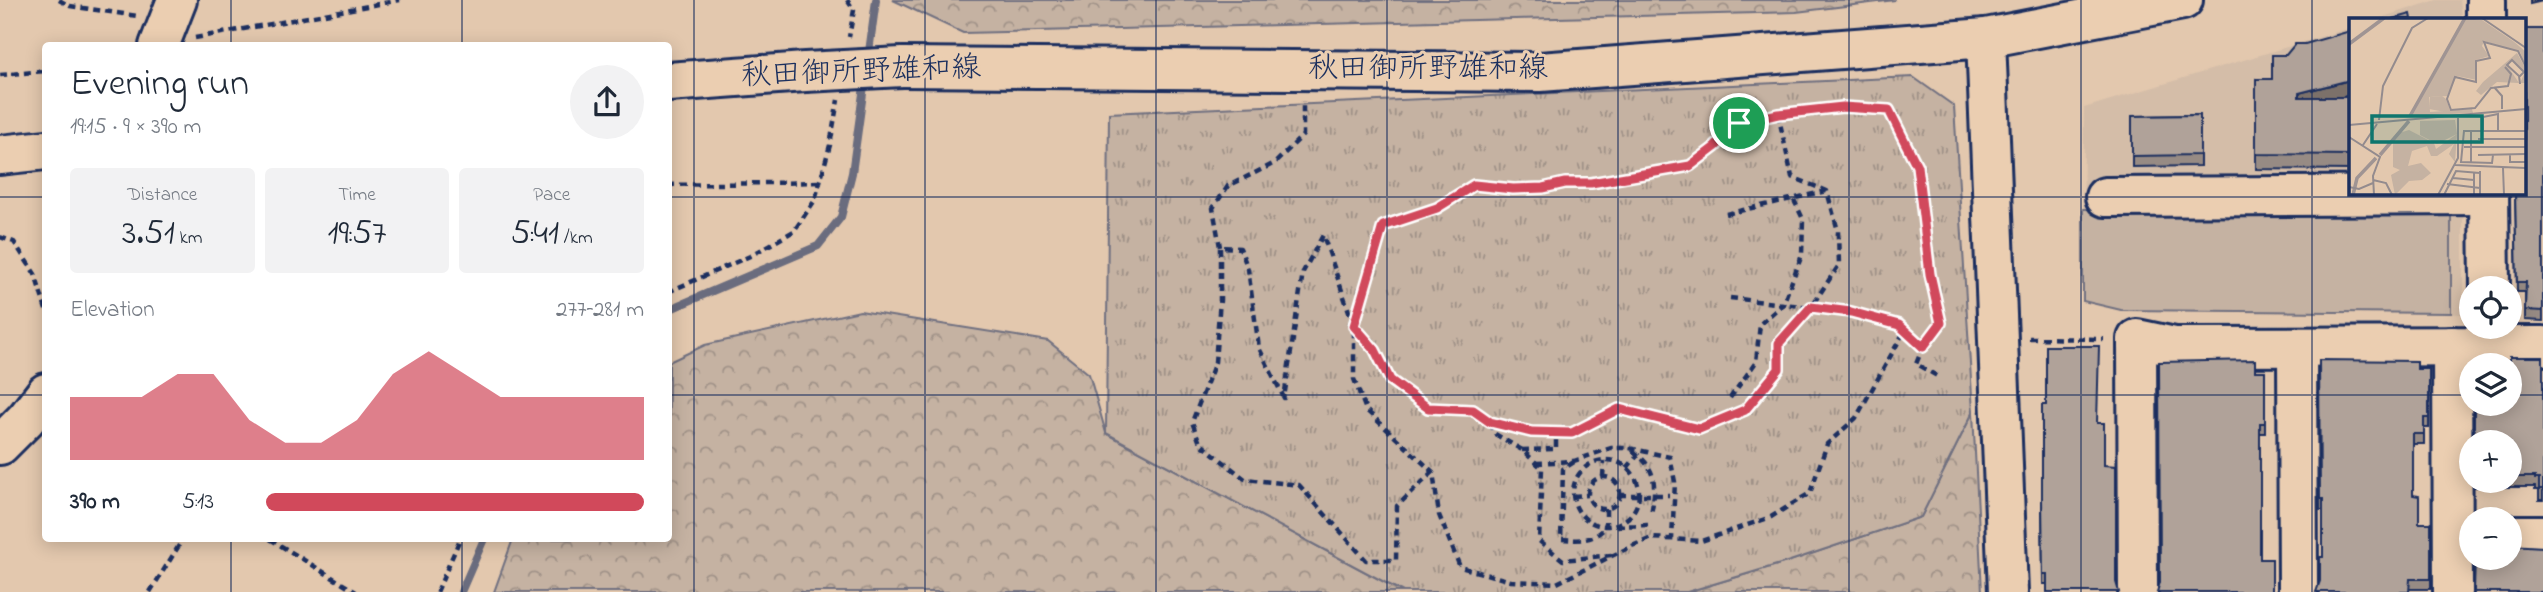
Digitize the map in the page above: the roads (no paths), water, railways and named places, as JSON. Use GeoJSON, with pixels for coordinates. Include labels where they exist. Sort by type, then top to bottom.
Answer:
{"type":"FeatureCollection","features":[{"type":"Feature","properties":{"kind":"street","name":"秋田御所野雄和線"},"geometry":{"type":"LineString","coordinates":[[672,82],[902,67],[1540,72],[1986,38],[2183,0]]}},
{"type":"Feature","properties":{"kind":"street"},"geometry":{"type":"LineString","coordinates":[[2486,0],[2486,18]]}},
{"type":"Feature","properties":{"kind":"street"},"geometry":{"type":"LineString","coordinates":[[1986,38],[2008,592]]}},
{"type":"Feature","properties":{"kind":"street"},"geometry":{"type":"LineString","coordinates":[[0,155],[42,150]]}},
{"type":"Feature","properties":{"kind":"street"},"geometry":{"type":"LineString","coordinates":[[2105,197],[2489,194],[2490,276]]}},
{"type":"Feature","properties":{"kind":"street"},"geometry":{"type":"LineString","coordinates":[[2138,592],[2137,339],[2175,347],[2297,348],[2452,346],[2482,339]]}},
{"type":"Feature","properties":{"kind":"street"},"geometry":{"type":"LineString","coordinates":[[2502,339],[2543,346]]}},
{"type":"Feature","properties":{"kind":"street"},"geometry":{"type":"LineString","coordinates":[[2452,346],[2460,507]]}},
{"type":"Feature","properties":{"kind":"street"},"geometry":{"type":"LineString","coordinates":[[2297,348],[2298,592]]}},
{"type":"Feature","properties":{"kind":"street"},"geometry":{"type":"LineString","coordinates":[[0,445],[42,398]]}},
{"type":"Feature","properties":{"kind":"street"},"geometry":{"type":"LineString","coordinates":[[2522,535],[2543,535]]}},
{"type":"Feature","properties":{"kind":"street"},"geometry":{"type":"LineString","coordinates":[[2453,592],[2459,555]]}},
{"type":"Feature","properties":{"kind":"waterway"},"geometry":{"type":"LineString","coordinates":[[868,59],[876,0]]}},
{"type":"Feature","properties":{"kind":"waterway"},"geometry":{"type":"LineString","coordinates":[[672,308],[818,246],[841,217],[852,173],[865,79]]}},
{"type":"Feature","properties":{"kind":"waterway"},"geometry":{"type":"LineString","coordinates":[[461,592],[483,542]]}}]}
